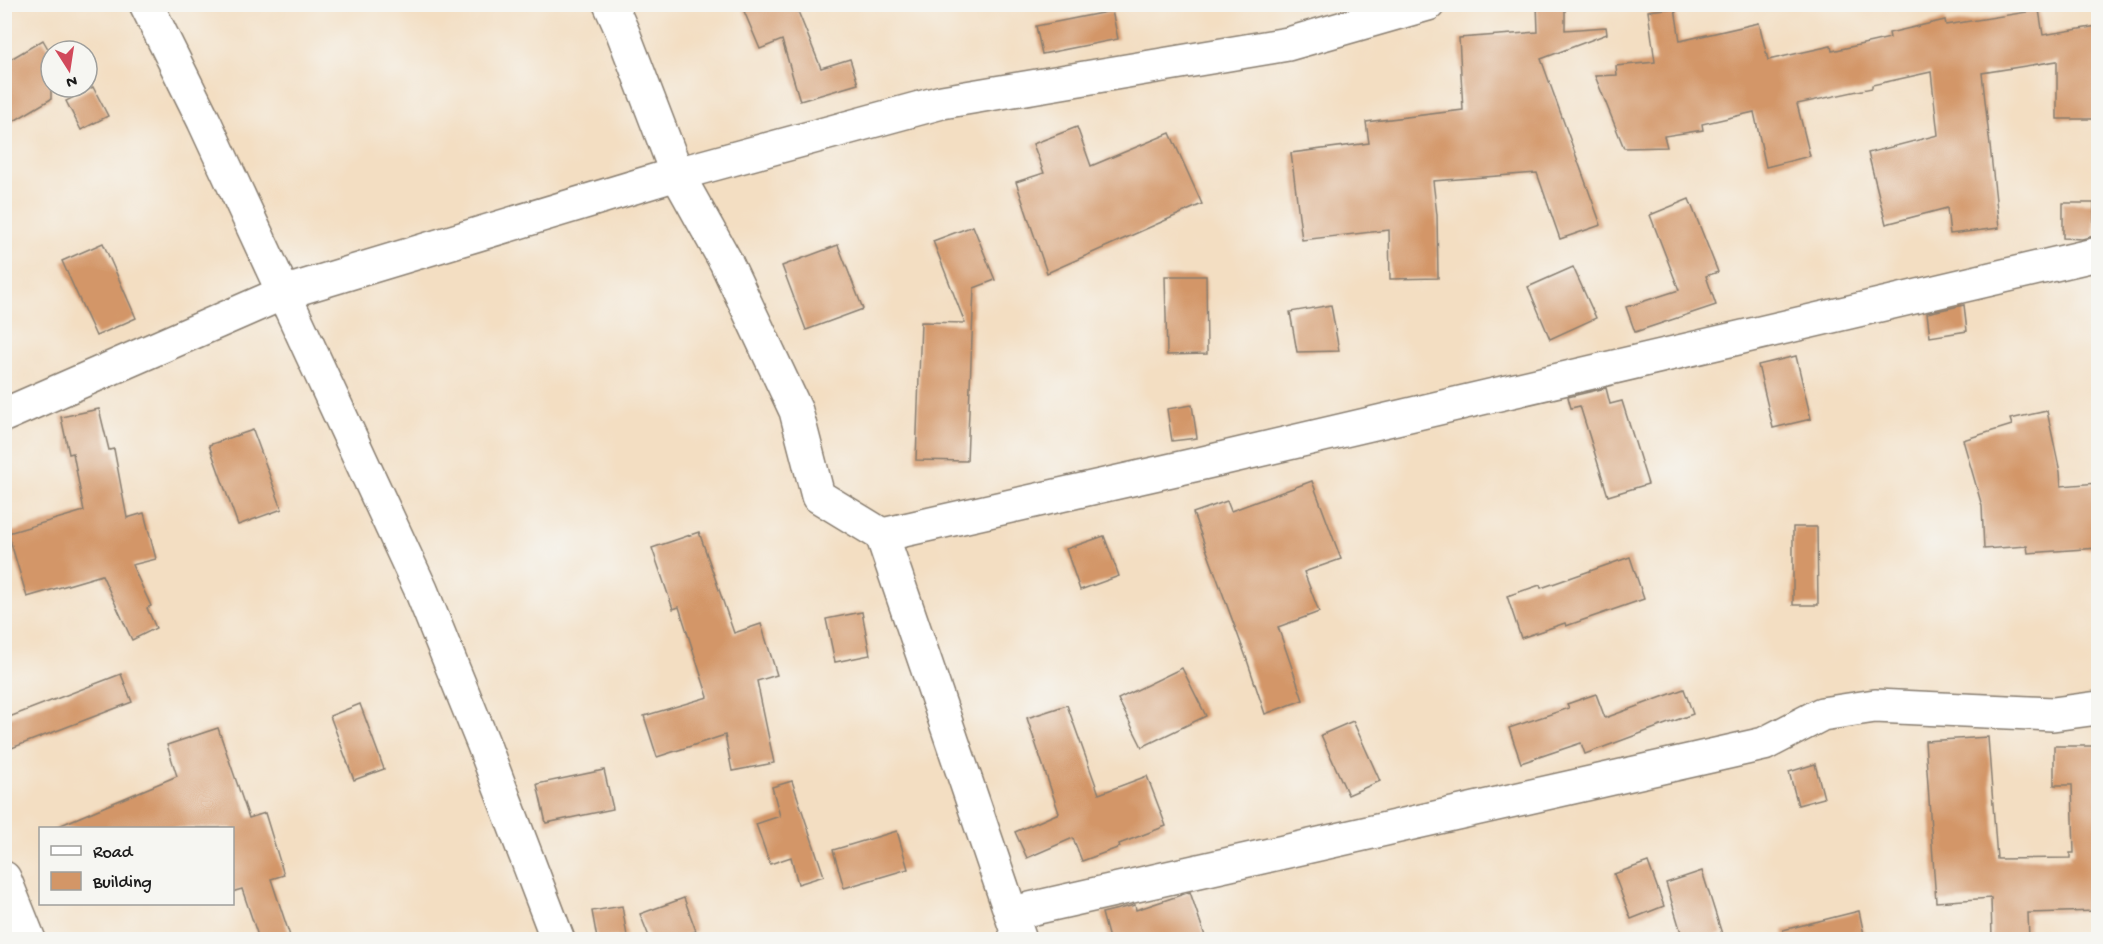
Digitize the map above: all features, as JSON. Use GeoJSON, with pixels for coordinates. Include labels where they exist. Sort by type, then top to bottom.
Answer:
{"type":"FeatureCollection","features":[{"type":"Feature","properties":{"kind":"street"},"geometry":{"type":"LineString","coordinates":[[146,4],[204,121],[421,590],[483,743],[558,939]]}},
{"type":"Feature","properties":{"kind":"street"},"geometry":{"type":"LineString","coordinates":[[610,4],[677,174],[726,262],[796,411],[818,496],[882,536],[1016,926],[1764,744],[1822,714],[1875,706],[2054,714],[2098,708]]}},
{"type":"Feature","properties":{"kind":"street"},"geometry":{"type":"LineString","coordinates":[[4,415],[283,293],[677,174],[942,102],[1287,44],[1428,4]]}},
{"type":"Feature","properties":{"kind":"street"},"geometry":{"type":"LineString","coordinates":[[882,536],[2098,254]]}},
{"type":"Feature","properties":{"kind":"street"},"geometry":{"type":"LineString","coordinates":[[4,878],[29,939]]}},
{"type":"Feature","properties":{"kind":"building"},"geometry":{"type":"Polygon","coordinates":[[[741,4],[795,4],[821,68],[850,59],[858,84],[800,101],[782,40],[760,49],[741,4]]]}},
{"type":"Feature","properties":{"kind":"building"},"geometry":{"type":"Polygon","coordinates":[[[1537,4],[1565,4],[1565,30],[1606,27],[1607,34],[1541,59],[1601,225],[1560,239],[1537,173],[1433,181],[1437,215],[1438,278],[1390,279],[1389,230],[1302,240],[1291,153],[1369,143],[1366,122],[1463,110],[1459,38],[1538,32],[1537,4]]]}},
{"type":"Feature","properties":{"kind":"building"},"geometry":{"type":"Polygon","coordinates":[[[1675,8],[1680,41],[1759,23],[1768,60],[1831,46],[1832,51],[1890,38],[1889,33],[1945,20],[1946,25],[2039,10],[2043,35],[2098,26],[2097,119],[2057,119],[2057,61],[1982,73],[1999,228],[1950,234],[1947,208],[1886,224],[1868,153],[1938,135],[1931,72],[1872,85],[1872,88],[1797,104],[1810,156],[1766,167],[1754,112],[1702,124],[1703,130],[1664,136],[1667,147],[1624,148],[1595,76],[1617,75],[1616,66],[1655,62],[1648,11],[1675,8]]]}},
{"type":"Feature","properties":{"kind":"building"},"geometry":{"type":"Polygon","coordinates":[[[1112,11],[1118,39],[1042,54],[1036,26],[1112,11]]]}},
{"type":"Feature","properties":{"kind":"building"},"geometry":{"type":"Polygon","coordinates":[[[39,42],[39,99],[51,99],[4,127],[4,63],[39,42]]]}},
{"type":"Feature","properties":{"kind":"building"},"geometry":{"type":"Polygon","coordinates":[[[99,99],[108,116],[81,130],[66,101],[99,99]]]}},
{"type":"Feature","properties":{"kind":"building"},"geometry":{"type":"Polygon","coordinates":[[[1077,127],[1091,166],[1170,133],[1202,204],[1047,273],[1016,182],[1044,173],[1033,144],[1077,127]]]}},
{"type":"Feature","properties":{"kind":"building"},"geometry":{"type":"Polygon","coordinates":[[[1689,199],[1718,272],[1706,276],[1716,305],[1635,332],[1626,307],[1679,290],[1650,215],[1689,199]]]}},
{"type":"Feature","properties":{"kind":"building"},"geometry":{"type":"Polygon","coordinates":[[[2063,203],[2094,203],[2094,236],[2082,239],[2063,238],[2063,203]]]}},
{"type":"Feature","properties":{"kind":"building"},"geometry":{"type":"Polygon","coordinates":[[[973,226],[995,280],[974,288],[967,461],[916,460],[921,322],[965,323],[933,241],[973,226]]]}},
{"type":"Feature","properties":{"kind":"building"},"geometry":{"type":"Polygon","coordinates":[[[103,243],[136,318],[96,336],[62,261],[103,243]]]}},
{"type":"Feature","properties":{"kind":"building"},"geometry":{"type":"Polygon","coordinates":[[[838,245],[863,309],[806,330],[782,266],[838,245]]]}},
{"type":"Feature","properties":{"kind":"building"},"geometry":{"type":"Polygon","coordinates":[[[1573,267],[1596,318],[1550,339],[1528,287],[1573,267]]]}},
{"type":"Feature","properties":{"kind":"building"},"geometry":{"type":"Polygon","coordinates":[[[1165,276],[1206,276],[1207,354],[1167,355],[1165,276]]]}},
{"type":"Feature","properties":{"kind":"building"},"geometry":{"type":"Polygon","coordinates":[[[1331,305],[1339,351],[1297,352],[1290,312],[1331,305]]]}},
{"type":"Feature","properties":{"kind":"building"},"geometry":{"type":"Polygon","coordinates":[[[1964,305],[1967,331],[1930,337],[1927,313],[1964,305]]]}},
{"type":"Feature","properties":{"kind":"building"},"geometry":{"type":"Polygon","coordinates":[[[1796,356],[1811,419],[1773,428],[1758,365],[1796,356]]]}},
{"type":"Feature","properties":{"kind":"building"},"geometry":{"type":"Polygon","coordinates":[[[1606,388],[1610,404],[1622,401],[1648,484],[1608,496],[1580,406],[1571,408],[1568,397],[1606,388]]]}},
{"type":"Feature","properties":{"kind":"building"},"geometry":{"type":"Polygon","coordinates":[[[1192,405],[1197,438],[1172,441],[1167,409],[1192,405]]]}},
{"type":"Feature","properties":{"kind":"building"},"geometry":{"type":"Polygon","coordinates":[[[99,409],[109,450],[114,449],[127,518],[144,513],[156,559],[132,565],[151,606],[147,608],[156,628],[132,640],[102,575],[27,597],[8,533],[84,511],[73,453],[69,454],[61,417],[99,409]]]}},
{"type":"Feature","properties":{"kind":"building"},"geometry":{"type":"Polygon","coordinates":[[[2047,411],[2061,486],[2098,483],[2098,548],[2028,553],[2027,546],[1984,549],[1982,506],[1963,440],[2012,425],[2010,419],[2047,411]]]}},
{"type":"Feature","properties":{"kind":"building"},"geometry":{"type":"Polygon","coordinates":[[[253,430],[282,509],[238,525],[209,445],[253,430]]]}},
{"type":"Feature","properties":{"kind":"building"},"geometry":{"type":"Polygon","coordinates":[[[1312,481],[1341,559],[1304,572],[1319,612],[1278,627],[1303,700],[1265,714],[1193,513],[1227,501],[1231,511],[1312,481]]]}},
{"type":"Feature","properties":{"kind":"building"},"geometry":{"type":"Polygon","coordinates":[[[1793,527],[1817,527],[1818,605],[1793,605],[1793,527]]]}},
{"type":"Feature","properties":{"kind":"building"},"geometry":{"type":"Polygon","coordinates":[[[699,532],[734,633],[761,624],[777,675],[757,681],[774,763],[732,771],[725,735],[657,757],[644,716],[708,697],[679,607],[673,609],[652,548],[699,532]]]}},
{"type":"Feature","properties":{"kind":"building"},"geometry":{"type":"Polygon","coordinates":[[[1104,536],[1119,576],[1080,590],[1066,549],[1104,536]]]}},
{"type":"Feature","properties":{"kind":"building"},"geometry":{"type":"Polygon","coordinates":[[[1630,557],[1644,599],[1566,626],[1565,623],[1521,638],[1507,596],[1540,585],[1541,588],[1630,557]]]}},
{"type":"Feature","properties":{"kind":"building"},"geometry":{"type":"Polygon","coordinates":[[[862,612],[870,655],[835,662],[826,619],[862,612]]]}},
{"type":"Feature","properties":{"kind":"building"},"geometry":{"type":"Polygon","coordinates":[[[1182,668],[1206,716],[1142,747],[1118,699],[1182,668]]]}},
{"type":"Feature","properties":{"kind":"building"},"geometry":{"type":"Polygon","coordinates":[[[121,674],[132,702],[4,751],[4,719],[121,674]]]}},
{"type":"Feature","properties":{"kind":"building"},"geometry":{"type":"Polygon","coordinates":[[[1684,689],[1693,714],[1585,754],[1581,743],[1521,763],[1509,728],[1569,708],[1567,704],[1596,694],[1605,718],[1684,689]]]}},
{"type":"Feature","properties":{"kind":"building"},"geometry":{"type":"Polygon","coordinates":[[[360,704],[384,769],[354,780],[330,716],[360,704]]]}},
{"type":"Feature","properties":{"kind":"building"},"geometry":{"type":"Polygon","coordinates":[[[1067,705],[1099,794],[1147,776],[1166,826],[1082,861],[1073,838],[1027,858],[1015,832],[1059,813],[1027,718],[1067,705]]]}},
{"type":"Feature","properties":{"kind":"building"},"geometry":{"type":"Polygon","coordinates":[[[1353,721],[1380,781],[1348,795],[1321,735],[1353,721]]]}},
{"type":"Feature","properties":{"kind":"building"},"geometry":{"type":"Polygon","coordinates":[[[218,728],[249,818],[265,813],[284,875],[271,879],[291,939],[259,939],[242,889],[234,891],[234,827],[56,827],[177,776],[167,745],[218,728]]]}},
{"type":"Feature","properties":{"kind":"building"},"geometry":{"type":"Polygon","coordinates":[[[1988,737],[1997,859],[2070,858],[2070,853],[2074,853],[2072,785],[2054,785],[2054,746],[2098,746],[2098,911],[2028,913],[2029,939],[1992,939],[1991,898],[1936,902],[1925,741],[1988,737]]]}},
{"type":"Feature","properties":{"kind":"building"},"geometry":{"type":"Polygon","coordinates":[[[1815,764],[1824,798],[1798,805],[1789,772],[1815,764]]]}},
{"type":"Feature","properties":{"kind":"building"},"geometry":{"type":"Polygon","coordinates":[[[604,770],[613,809],[546,823],[537,784],[604,770]]]}},
{"type":"Feature","properties":{"kind":"building"},"geometry":{"type":"Polygon","coordinates":[[[792,781],[824,876],[798,884],[791,857],[770,864],[756,824],[780,816],[772,787],[792,781]]]}},
{"type":"Feature","properties":{"kind":"building"},"geometry":{"type":"Polygon","coordinates":[[[897,831],[908,869],[844,888],[833,850],[897,831]]]}},
{"type":"Feature","properties":{"kind":"building"},"geometry":{"type":"Polygon","coordinates":[[[1648,862],[1664,906],[1631,919],[1614,874],[1648,862]]]}},
{"type":"Feature","properties":{"kind":"building"},"geometry":{"type":"Polygon","coordinates":[[[1702,871],[1722,934],[1704,939],[1683,939],[1666,883],[1702,871]]]}},
{"type":"Feature","properties":{"kind":"building"},"geometry":{"type":"Polygon","coordinates":[[[1190,892],[1206,939],[1109,939],[1102,913],[1135,905],[1136,910],[1190,892]]]}},
{"type":"Feature","properties":{"kind":"building"},"geometry":{"type":"Polygon","coordinates":[[[684,898],[696,931],[674,939],[650,939],[640,914],[684,898]]]}},
{"type":"Feature","properties":{"kind":"building"},"geometry":{"type":"Polygon","coordinates":[[[622,906],[627,936],[597,939],[592,911],[622,906]]]}},
{"type":"Feature","properties":{"kind":"building"},"geometry":{"type":"Polygon","coordinates":[[[1859,911],[1865,939],[1784,939],[1783,930],[1859,911]]]}}]}
